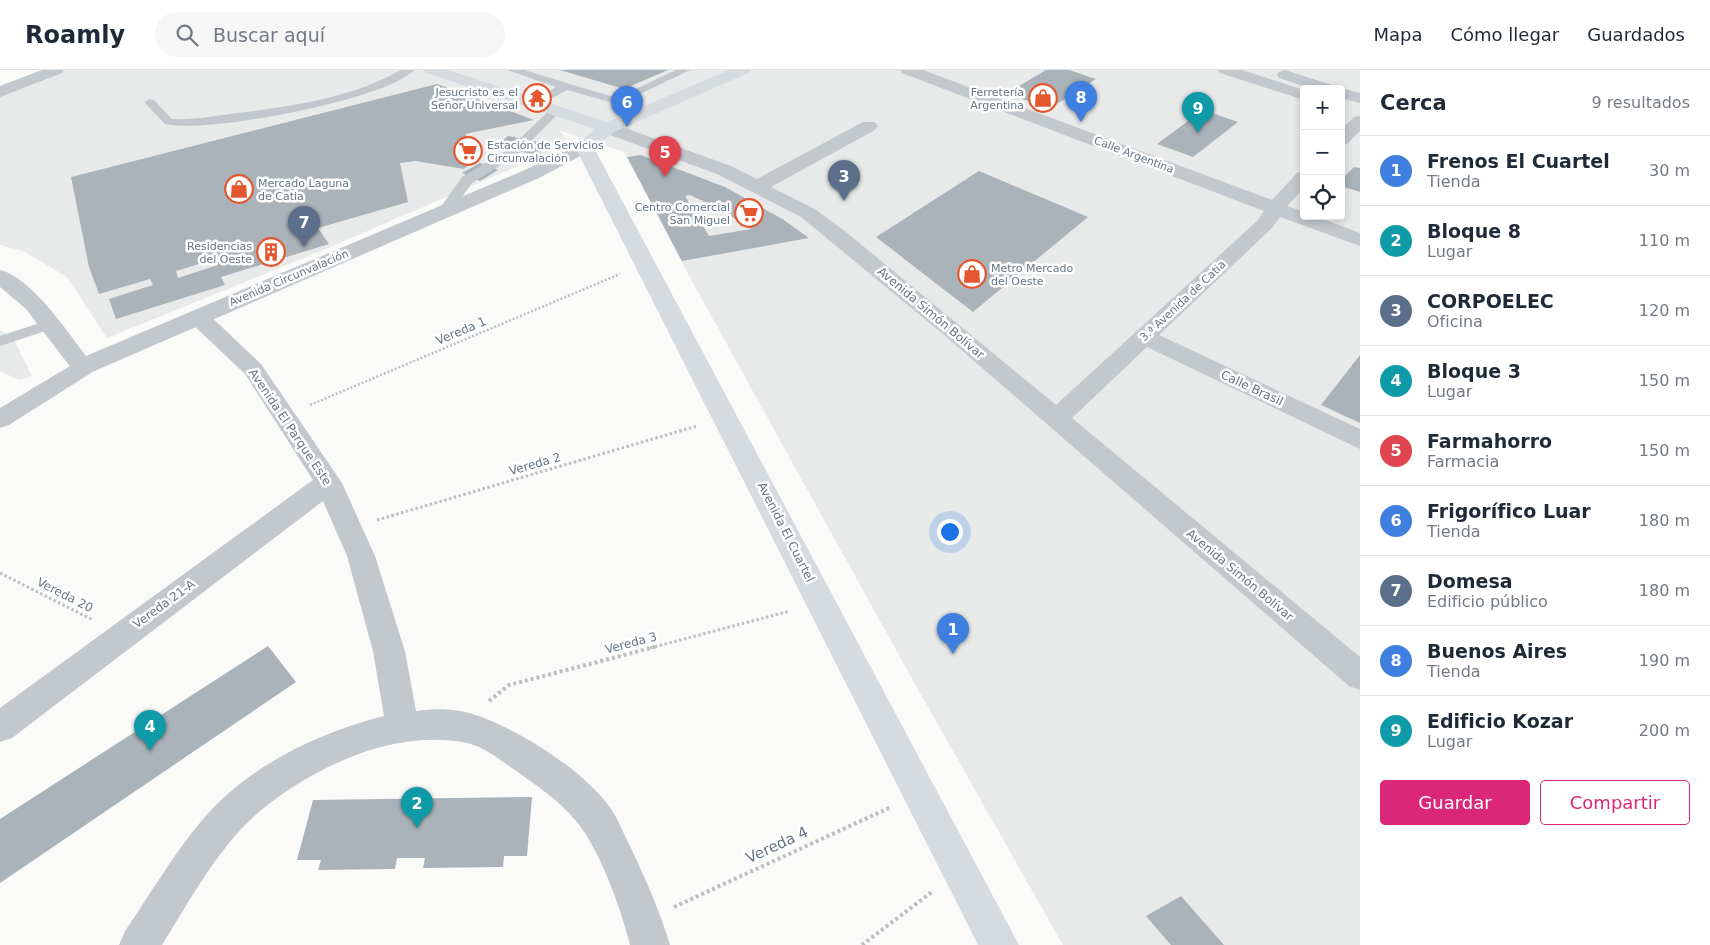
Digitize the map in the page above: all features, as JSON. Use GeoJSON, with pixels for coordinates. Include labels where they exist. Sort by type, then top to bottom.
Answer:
{"type":"FeatureCollection","features":[{"type":"Feature","properties":{"kind":"main road","name":"Avenida Simón Bolívar"},"geometry":{"type":"LineString","coordinates":[[432,70],[608,128]]}},
{"type":"Feature","properties":{"kind":"main road"},"geometry":{"type":"LineString","coordinates":[[584,147],[608,128],[742,70]]}},
{"type":"Feature","properties":{"kind":"main road","name":"Avenida El Cuartel"},"geometry":{"type":"LineString","coordinates":[[584,147],[999,945]]}},
{"type":"Feature","properties":{"kind":"street"},"geometry":{"type":"LineString","coordinates":[[0,92],[56,70]]}},
{"type":"Feature","properties":{"kind":"street","name":"Calle Argentina"},"geometry":{"type":"LineString","coordinates":[[908,70],[1360,240]]}},
{"type":"Feature","properties":{"kind":"street"},"geometry":{"type":"LineString","coordinates":[[1226,70],[1300,94]]}},
{"type":"Feature","properties":{"kind":"street"},"geometry":{"type":"LineString","coordinates":[[1267,70],[1316,85]]}},
{"type":"Feature","properties":{"kind":"street"},"geometry":{"type":"LineString","coordinates":[[1345,94],[1360,98]]}},
{"type":"Feature","properties":{"kind":"street"},"geometry":{"type":"LineString","coordinates":[[1345,106],[1360,111]]}},
{"type":"Feature","properties":{"kind":"street"},"geometry":{"type":"LineString","coordinates":[[1345,136],[1360,121]]}},
{"type":"Feature","properties":{"kind":"street"},"geometry":{"type":"LineString","coordinates":[[760,186],[869,126]]}},
{"type":"Feature","properties":{"kind":"street","name":"Avenida Simón Bolívar"},"geometry":{"type":"LineString","coordinates":[[608,128],[724,170],[760,186],[808,213],[838,236],[1360,676]]}},
{"type":"Feature","properties":{"kind":"street","name":"Avenida Circunvalación"},"geometry":{"type":"LineString","coordinates":[[0,419],[83,368],[532,174],[584,147]]}},
{"type":"Feature","properties":{"kind":"street","name":"3.ª Avenida de Catia"},"geometry":{"type":"LineString","coordinates":[[1056,419],[1265,224],[1275,208],[1300,181]]}},
{"type":"Feature","properties":{"kind":"street"},"geometry":{"type":"LineString","coordinates":[[0,276],[34,304],[83,368]]}},
{"type":"Feature","properties":{"kind":"street","name":"Avenida El Parque Este"},"geometry":{"type":"LineString","coordinates":[[198,317],[252,369],[329,483],[361,556],[389,651],[402,727]]}},
{"type":"Feature","properties":{"kind":"street","name":"Calle Brasil"},"geometry":{"type":"LineString","coordinates":[[1144,337],[1360,440]]}},
{"type":"Feature","properties":{"kind":"street","name":"Vereda 21-A"},"geometry":{"type":"LineString","coordinates":[[0,727],[329,483]]}},
{"type":"Feature","properties":{"kind":"street"},"geometry":{"type":"LineString","coordinates":[[139,945],[208,842],[246,800],[280,776],[317,756],[357,738],[417,725],[456,726],[491,736],[546,772],[578,798],[601,826],[647,933]]}},
{"type":"Feature","properties":{"kind":"lane"},"geometry":{"type":"LineString","coordinates":[[150,102],[169,122],[186,123],[302,108],[338,100],[380,86],[409,70]]}},
{"type":"Feature","properties":{"kind":"lane"},"geometry":{"type":"LineString","coordinates":[[512,70],[610,99],[620,98],[685,70]]}},
{"type":"Feature","properties":{"kind":"lane"},"geometry":{"type":"LineString","coordinates":[[536,104],[565,86]]}},
{"type":"Feature","properties":{"kind":"lane"},"geometry":{"type":"LineString","coordinates":[[445,211],[467,180],[514,152],[556,110]]}},
{"type":"Feature","properties":{"kind":"lane"},"geometry":{"type":"LineString","coordinates":[[0,341],[49,325]]}},
{"type":"Feature","properties":{"kind":"path","name":"Vereda 1"},"geometry":{"type":"LineString","coordinates":[[284,416],[645,263]]}},
{"type":"Feature","properties":{"kind":"path","name":"Vereda 2"},"geometry":{"type":"LineString","coordinates":[[349,528],[726,417]]}},
{"type":"Feature","properties":{"kind":"path","name":"Vereda 20"},"geometry":{"type":"LineString","coordinates":[[0,573],[122,635]]}},
{"type":"Feature","properties":{"kind":"path","name":"Vereda 3"},"geometry":{"type":"LineString","coordinates":[[456,726],[509,685],[822,603]]}},
{"type":"Feature","properties":{"kind":"path","name":"Vereda 4"},"geometry":{"type":"LineString","coordinates":[[647,933],[921,793]]}},
{"type":"Feature","properties":{"kind":"path"},"geometry":{"type":"LineString","coordinates":[[862,945],[960,869]]}},
{"type":"Feature","properties":{"kind":"shaded area"},"geometry":{"type":"Polygon","coordinates":[[[65,70],[1360,70],[1360,945],[1063,945],[911,677],[688,274],[624,152],[559,130],[567,140],[562,147],[319,252],[107,338],[67,277],[23,251],[0,245],[0,96],[65,70]]]}},
{"type":"Feature","properties":{"kind":"shaded area"},"geometry":{"type":"Polygon","coordinates":[[[0,330],[13,338],[32,376],[19,380],[0,371],[0,330]]]}},
{"type":"Feature","properties":{"kind":"building"},"geometry":{"type":"Polygon","coordinates":[[[560,70],[668,70],[624,89],[560,70]]]}},
{"type":"Feature","properties":{"kind":"building"},"geometry":{"type":"Polygon","coordinates":[[[1046,70],[1069,70],[1096,79],[1049,109],[1007,93],[1046,70]]]}},
{"type":"Feature","properties":{"kind":"building","name":"Mercado Laguna de Catia"},"geometry":{"type":"Polygon","coordinates":[[[437,84],[534,120],[465,134],[482,153],[464,169],[416,161],[400,163],[408,202],[318,228],[329,244],[221,277],[225,285],[116,319],[109,299],[153,285],[150,279],[99,294],[89,267],[71,177],[437,84]],[[212,260],[176,271],[178,278],[215,266],[212,260]]]}},
{"type":"Feature","properties":{"kind":"building"},"geometry":{"type":"Polygon","coordinates":[[[1203,110],[1238,122],[1193,157],[1157,144],[1203,110]]]}},
{"type":"Feature","properties":{"kind":"building"},"geometry":{"type":"Polygon","coordinates":[[[508,136],[549,144],[538,155],[496,147],[508,136]]]}},
{"type":"Feature","properties":{"kind":"building","name":"Centro Comercial San Miguel"},"geometry":{"type":"Polygon","coordinates":[[[641,155],[725,187],[784,220],[809,238],[682,261],[627,157],[641,155]],[[690,195],[685,196],[709,236],[751,229],[716,207],[690,195]]]}},
{"type":"Feature","properties":{"kind":"building"},"geometry":{"type":"Polygon","coordinates":[[[480,163],[498,170],[480,181],[462,173],[480,163]]]}},
{"type":"Feature","properties":{"kind":"building"},"geometry":{"type":"Polygon","coordinates":[[[1354,167],[1360,168],[1360,192],[1345,187],[1345,176],[1354,167]]]}},
{"type":"Feature","properties":{"kind":"building","name":"Metro Mercado del Oeste"},"geometry":{"type":"Polygon","coordinates":[[[979,171],[1088,217],[973,312],[876,237],[979,171]]]}},
{"type":"Feature","properties":{"kind":"building"},"geometry":{"type":"Polygon","coordinates":[[[1360,355],[1360,423],[1321,405],[1360,355]]]}},
{"type":"Feature","properties":{"kind":"building"},"geometry":{"type":"Polygon","coordinates":[[[268,646],[296,682],[0,883],[0,819],[268,646]]]}},
{"type":"Feature","properties":{"kind":"building"},"geometry":{"type":"Polygon","coordinates":[[[532,797],[527,856],[504,856],[503,867],[423,868],[425,858],[397,858],[395,869],[318,870],[321,860],[297,860],[313,800],[532,797]]]}},
{"type":"Feature","properties":{"kind":"building"},"geometry":{"type":"Polygon","coordinates":[[[1181,896],[1224,945],[1171,945],[1146,916],[1181,896]]]}},
{"type":"Feature","properties":{"kind":"place","name":"Jesucristo es el Señor Universal"},"geometry":{"type":"Point","coordinates":[537,98]}},
{"type":"Feature","properties":{"kind":"place","name":"Ferretería Argentina"},"geometry":{"type":"Point","coordinates":[1043,98]}},
{"type":"Feature","properties":{"kind":"place","name":"Buenos Aires"},"geometry":{"type":"Point","coordinates":[1081,122]}},
{"type":"Feature","properties":{"kind":"place","name":"Frigorífico Luar"},"geometry":{"type":"Point","coordinates":[627,127]}},
{"type":"Feature","properties":{"kind":"place","name":"Edificio Kozar"},"geometry":{"type":"Point","coordinates":[1198,133]}},
{"type":"Feature","properties":{"kind":"place","name":"Estación de Servicios Circunvalación"},"geometry":{"type":"Point","coordinates":[468,151]}},
{"type":"Feature","properties":{"kind":"place","name":"Farmahorro"},"geometry":{"type":"Point","coordinates":[665,177]}},
{"type":"Feature","properties":{"kind":"place","name":"Mercado Laguna de Catia"},"geometry":{"type":"Point","coordinates":[239,189]}},
{"type":"Feature","properties":{"kind":"place","name":"CORPOELEC"},"geometry":{"type":"Point","coordinates":[844,201]}},
{"type":"Feature","properties":{"kind":"place","name":"Centro Comercial San Miguel"},"geometry":{"type":"Point","coordinates":[749,213]}},
{"type":"Feature","properties":{"kind":"place","name":"Domesa"},"geometry":{"type":"Point","coordinates":[304,247]}},
{"type":"Feature","properties":{"kind":"place","name":"Residencias del Oeste"},"geometry":{"type":"Point","coordinates":[271,252]}},
{"type":"Feature","properties":{"kind":"place","name":"Metro Mercado del Oeste"},"geometry":{"type":"Point","coordinates":[972,274]}},
{"type":"Feature","properties":{"kind":"place","name":"Frenos El Cuartel"},"geometry":{"type":"Point","coordinates":[953,654]}},
{"type":"Feature","properties":{"kind":"place","name":"Bloque 3"},"geometry":{"type":"Point","coordinates":[150,751]}},
{"type":"Feature","properties":{"kind":"place","name":"Bloque 8"},"geometry":{"type":"Point","coordinates":[417,828]}}]}
